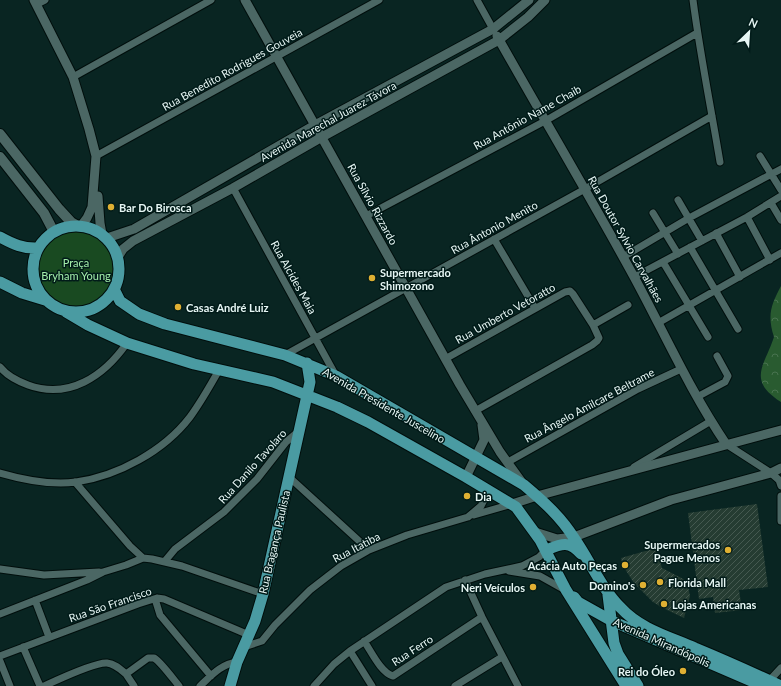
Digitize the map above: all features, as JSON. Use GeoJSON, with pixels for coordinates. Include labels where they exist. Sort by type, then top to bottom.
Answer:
{"type":"FeatureCollection","features":[{"type":"Feature","properties":{"kind":"main road"},"geometry":{"type":"LineString","coordinates":[[0,134],[71,222],[104,236],[114,247],[118,257],[120,272],[114,290],[106,301],[96,308],[81,313],[66,312],[58,309],[45,300],[38,291],[33,275],[34,258],[38,248],[45,239],[54,232],[66,227],[80,226]]}},
{"type":"Feature","properties":{"kind":"main road"},"geometry":{"type":"LineString","coordinates":[[0,157],[38,206],[54,232]]}},
{"type":"Feature","properties":{"kind":"main road"},"geometry":{"type":"LineString","coordinates":[[0,237],[19,246],[38,248]]}},
{"type":"Feature","properties":{"kind":"main road"},"geometry":{"type":"LineString","coordinates":[[0,282],[22,294],[45,300]]}},
{"type":"Feature","properties":{"kind":"main road","name":"Avenida Presidente Juscelino"},"geometry":{"type":"LineString","coordinates":[[114,290],[120,301],[139,314],[165,324],[285,355],[336,376],[476,456],[524,486],[537,496],[564,524],[574,537],[608,597]]}},
{"type":"Feature","properties":{"kind":"main road","name":"Avenida Presidente Juscelino"},"geometry":{"type":"LineString","coordinates":[[66,312],[88,325],[127,343],[166,356],[273,382],[337,406],[368,422],[512,504],[522,513],[533,529],[546,550],[566,590]]}},
{"type":"Feature","properties":{"kind":"main road","name":"Rua Bragança Paulista"},"geometry":{"type":"LineString","coordinates":[[230,686],[235,667],[256,621],[263,594],[308,395],[310,382],[307,363]]}},
{"type":"Feature","properties":{"kind":"main road"},"geometry":{"type":"LineString","coordinates":[[546,550],[558,545],[567,544],[576,548],[589,563]]}},
{"type":"Feature","properties":{"kind":"main road"},"geometry":{"type":"LineString","coordinates":[[551,561],[558,545]]}},
{"type":"Feature","properties":{"kind":"main road"},"geometry":{"type":"LineString","coordinates":[[566,590],[626,686]]}},
{"type":"Feature","properties":{"kind":"main road","name":"Avenida Mirandópolis"},"geometry":{"type":"LineString","coordinates":[[566,590],[578,602],[612,621],[766,684],[781,686]]}},
{"type":"Feature","properties":{"kind":"main road"},"geometry":{"type":"LineString","coordinates":[[578,602],[603,608],[608,606],[608,597]]}},
{"type":"Feature","properties":{"kind":"main road"},"geometry":{"type":"LineString","coordinates":[[608,597],[614,643],[621,660],[638,686]]}},
{"type":"Feature","properties":{"kind":"main road","name":"Avenida Mirandópolis"},"geometry":{"type":"LineString","coordinates":[[608,597],[630,617],[645,626],[766,684]]}},
{"type":"Feature","properties":{"kind":"main road"},"geometry":{"type":"LineString","coordinates":[[614,643],[629,628]]}},
{"type":"Feature","properties":{"kind":"street"},"geometry":{"type":"LineString","coordinates":[[73,77],[211,0]]}},
{"type":"Feature","properties":{"kind":"street","name":"Rua Sílvio Rizzardo"},"geometry":{"type":"LineString","coordinates":[[244,0],[445,359],[475,411],[524,486]]}},
{"type":"Feature","properties":{"kind":"street","name":"Rua Benedito Rodrigues Gouveia"},"geometry":{"type":"LineString","coordinates":[[96,160],[276,56],[379,0]]}},
{"type":"Feature","properties":{"kind":"street","name":"Rua Doutor Sylvio Carvalhães"},"geometry":{"type":"LineString","coordinates":[[477,0],[492,29],[623,257],[711,421],[726,444],[771,473],[779,480],[781,486]]}},
{"type":"Feature","properties":{"kind":"street","name":"Avenida Marechal Juarez Távora"},"geometry":{"type":"LineString","coordinates":[[104,236],[134,229],[315,125],[492,29],[529,0]]}},
{"type":"Feature","properties":{"kind":"street","name":"Avenida Marechal Juarez Távora"},"geometry":{"type":"LineString","coordinates":[[118,257],[123,249],[133,241],[233,188],[322,137],[499,40],[528,17],[545,0]]}},
{"type":"Feature","properties":{"kind":"street"},"geometry":{"type":"LineString","coordinates":[[693,0],[697,33],[720,162]]}},
{"type":"Feature","properties":{"kind":"street"},"geometry":{"type":"LineString","coordinates":[[39,1],[73,77],[85,114],[96,160],[100,223],[104,236]]}},
{"type":"Feature","properties":{"kind":"street","name":"Rua Antônio Name Chaib"},"geometry":{"type":"LineString","coordinates":[[366,216],[546,122],[697,33]]}},
{"type":"Feature","properties":{"kind":"street","name":"Rua Ântonio Menito"},"geometry":{"type":"LineString","coordinates":[[285,355],[585,189],[712,116]]}},
{"type":"Feature","properties":{"kind":"street"},"geometry":{"type":"LineString","coordinates":[[760,156],[781,190]]}},
{"type":"Feature","properties":{"kind":"street"},"geometry":{"type":"LineString","coordinates":[[80,226],[89,216],[92,207],[96,160]]}},
{"type":"Feature","properties":{"kind":"street"},"geometry":{"type":"LineString","coordinates":[[623,257],[689,218],[781,169]]}},
{"type":"Feature","properties":{"kind":"street","name":"Rua Alcides Maia"},"geometry":{"type":"LineString","coordinates":[[233,188],[336,376]]}},
{"type":"Feature","properties":{"kind":"street"},"geometry":{"type":"LineString","coordinates":[[634,277],[716,234],[781,196]]}},
{"type":"Feature","properties":{"kind":"street"},"geometry":{"type":"LineString","coordinates":[[678,200],[702,241]]}},
{"type":"Feature","properties":{"kind":"street"},"geometry":{"type":"LineString","coordinates":[[771,203],[781,220]]}},
{"type":"Feature","properties":{"kind":"street"},"geometry":{"type":"LineString","coordinates":[[653,213],[678,254]]}},
{"type":"Feature","properties":{"kind":"street"},"geometry":{"type":"LineString","coordinates":[[746,217],[770,260]]}},
{"type":"Feature","properties":{"kind":"street"},"geometry":{"type":"LineString","coordinates":[[716,234],[740,277]]}},
{"type":"Feature","properties":{"kind":"street"},"geometry":{"type":"LineString","coordinates":[[494,239],[534,308]]}},
{"type":"Feature","properties":{"kind":"street"},"geometry":{"type":"LineString","coordinates":[[690,247],[738,328]]}},
{"type":"Feature","properties":{"kind":"street"},"geometry":{"type":"LineString","coordinates":[[658,323],[781,253]]}},
{"type":"Feature","properties":{"kind":"street"},"geometry":{"type":"LineString","coordinates":[[663,262],[708,337]]}},
{"type":"Feature","properties":{"kind":"street","name":"Rua Umberto Vetoratto"},"geometry":{"type":"LineString","coordinates":[[445,359],[565,292],[570,291],[578,299],[599,338],[597,341],[475,411]]}},
{"type":"Feature","properties":{"kind":"street"},"geometry":{"type":"LineString","coordinates":[[593,325],[628,305]]}},
{"type":"Feature","properties":{"kind":"street"},"geometry":{"type":"LineString","coordinates":[[1,369],[14,379],[34,387],[50,389],[66,388],[81,384],[96,376],[110,365],[127,343]]}},
{"type":"Feature","properties":{"kind":"street"},"geometry":{"type":"LineString","coordinates":[[698,397],[725,382],[727,379],[728,376],[717,356]]}},
{"type":"Feature","properties":{"kind":"street","name":"Rua Ângelo Amilcare Beltrame"},"geometry":{"type":"LineString","coordinates":[[505,458],[638,389],[682,369]]}},
{"type":"Feature","properties":{"kind":"street"},"geometry":{"type":"LineString","coordinates":[[0,473],[30,480],[75,482],[124,468],[149,453],[172,436],[190,417],[219,370]]}},
{"type":"Feature","properties":{"kind":"street"},"geometry":{"type":"LineString","coordinates":[[466,477],[484,436],[481,419]]}},
{"type":"Feature","properties":{"kind":"street"},"geometry":{"type":"LineString","coordinates":[[628,471],[711,421]]}},
{"type":"Feature","properties":{"kind":"street"},"geometry":{"type":"LineString","coordinates":[[468,517],[537,496],[781,430]]}},
{"type":"Feature","properties":{"kind":"street","name":"Rua Danilo Tavolaro"},"geometry":{"type":"LineString","coordinates":[[165,562],[175,549],[224,512],[257,479],[286,442],[300,431]]}},
{"type":"Feature","properties":{"kind":"street"},"geometry":{"type":"LineString","coordinates":[[476,456],[482,448],[489,446],[505,458]]}},
{"type":"Feature","properties":{"kind":"street"},"geometry":{"type":"LineString","coordinates":[[533,529],[557,538],[574,537],[671,500],[771,473],[781,468]]}},
{"type":"Feature","properties":{"kind":"street"},"geometry":{"type":"LineString","coordinates":[[289,477],[369,550]]}},
{"type":"Feature","properties":{"kind":"street"},"geometry":{"type":"LineString","coordinates":[[75,482],[130,546],[143,558],[182,566],[263,594]]}},
{"type":"Feature","properties":{"kind":"street","name":"Rua Itatiba"},"geometry":{"type":"LineString","coordinates":[[244,648],[262,641],[275,625],[310,590],[341,566],[369,550],[407,535],[468,517],[481,506],[484,500],[485,488]]}},
{"type":"Feature","properties":{"kind":"street"},"geometry":{"type":"LineString","coordinates":[[781,496],[781,521]]}},
{"type":"Feature","properties":{"kind":"street"},"geometry":{"type":"LineString","coordinates":[[317,684],[334,664],[350,651],[446,587],[485,574],[528,564],[539,557],[546,550]]}},
{"type":"Feature","properties":{"kind":"street"},"geometry":{"type":"LineString","coordinates":[[0,614],[87,580],[103,572],[143,558]]}},
{"type":"Feature","properties":{"kind":"street"},"geometry":{"type":"LineString","coordinates":[[0,569],[44,575],[103,572]]}},
{"type":"Feature","properties":{"kind":"street"},"geometry":{"type":"LineString","coordinates":[[505,570],[540,576],[566,590]]}},
{"type":"Feature","properties":{"kind":"street"},"geometry":{"type":"LineString","coordinates":[[465,580],[482,617],[518,686]]}},
{"type":"Feature","properties":{"kind":"street"},"geometry":{"type":"LineString","coordinates":[[157,598],[156,602],[160,615],[211,676]]}},
{"type":"Feature","properties":{"kind":"street","name":"Rua São Francisco"},"geometry":{"type":"LineString","coordinates":[[0,656],[157,598],[172,602],[249,635]]}},
{"type":"Feature","properties":{"kind":"street"},"geometry":{"type":"LineString","coordinates":[[35,600],[49,637]]}},
{"type":"Feature","properties":{"kind":"street","name":"Rua Ferro"},"geometry":{"type":"LineString","coordinates":[[364,641],[382,670],[388,675],[393,676],[482,617]]}},
{"type":"Feature","properties":{"kind":"street"},"geometry":{"type":"LineString","coordinates":[[23,647],[40,686]]}},
{"type":"Feature","properties":{"kind":"street"},"geometry":{"type":"LineString","coordinates":[[350,651],[372,686]]}},
{"type":"Feature","properties":{"kind":"street"},"geometry":{"type":"LineString","coordinates":[[455,686],[502,657]]}},
{"type":"Feature","properties":{"kind":"street"},"geometry":{"type":"LineString","coordinates":[[126,674],[148,658],[154,658],[179,686]]}},
{"type":"Feature","properties":{"kind":"street"},"geometry":{"type":"LineString","coordinates":[[0,661],[10,686]]}},
{"type":"Feature","properties":{"kind":"street"},"geometry":{"type":"LineString","coordinates":[[44,686],[103,663],[112,664],[119,668],[126,674],[134,686]]}},
{"type":"Feature","properties":{"kind":"street"},"geometry":{"type":"LineString","coordinates":[[200,686],[222,667],[229,663],[235,667]]}},
{"type":"Feature","properties":{"kind":"street"},"geometry":{"type":"LineString","coordinates":[[766,684],[781,668]]}},
{"type":"Feature","properties":{"kind":"green space","name":"Praça Bryham Young"},"geometry":{"type":"Polygon","coordinates":[[[67,230],[83,230],[97,236],[108,247],[114,261],[114,277],[108,291],[97,302],[83,308],[67,308],[53,302],[42,291],[36,277],[36,261],[42,247],[53,236],[67,230]]]}},
{"type":"Feature","properties":{"kind":"green space"},"geometry":{"type":"Polygon","coordinates":[[[781,286],[781,402],[764,387],[761,380],[761,372],[774,337],[771,322],[771,310],[781,286]]]}},
{"type":"Feature","properties":{"kind":"building","name":"Supermercados Pague Menos"},"geometry":{"type":"Polygon","coordinates":[[[757,504],[768,587],[739,590],[742,610],[715,613],[713,597],[699,599],[688,513],[757,504]]]}},
{"type":"Feature","properties":{"kind":"building","name":"Florida Mall"},"geometry":{"type":"Polygon","coordinates":[[[656,548],[662,568],[687,581],[690,596],[684,618],[653,602],[634,583],[623,566],[621,558],[656,548]]]}},
{"type":"Feature","properties":{"kind":"place","name":"Bar Do Birosca"},"geometry":{"type":"Point","coordinates":[111,207]}},
{"type":"Feature","properties":{"kind":"place","name":"Supermercado Shimozono"},"geometry":{"type":"Point","coordinates":[372,278]}},
{"type":"Feature","properties":{"kind":"place","name":"Casas André Luiz"},"geometry":{"type":"Point","coordinates":[178,307]}},
{"type":"Feature","properties":{"kind":"place","name":"Dia"},"geometry":{"type":"Point","coordinates":[467,496]}},
{"type":"Feature","properties":{"kind":"place","name":"Supermercados Pague Menos"},"geometry":{"type":"Point","coordinates":[728,550]}},
{"type":"Feature","properties":{"kind":"place","name":"Acácia Auto Peças"},"geometry":{"type":"Point","coordinates":[625,565]}},
{"type":"Feature","properties":{"kind":"place","name":"Florida Mall"},"geometry":{"type":"Point","coordinates":[660,582]}},
{"type":"Feature","properties":{"kind":"place","name":"Domino's"},"geometry":{"type":"Point","coordinates":[643,585]}},
{"type":"Feature","properties":{"kind":"place","name":"Neri Veículos"},"geometry":{"type":"Point","coordinates":[533,587]}},
{"type":"Feature","properties":{"kind":"place","name":"Lojas Americanas"},"geometry":{"type":"Point","coordinates":[664,604]}},
{"type":"Feature","properties":{"kind":"place","name":"Rei do Óleo"},"geometry":{"type":"Point","coordinates":[683,671]}}]}
